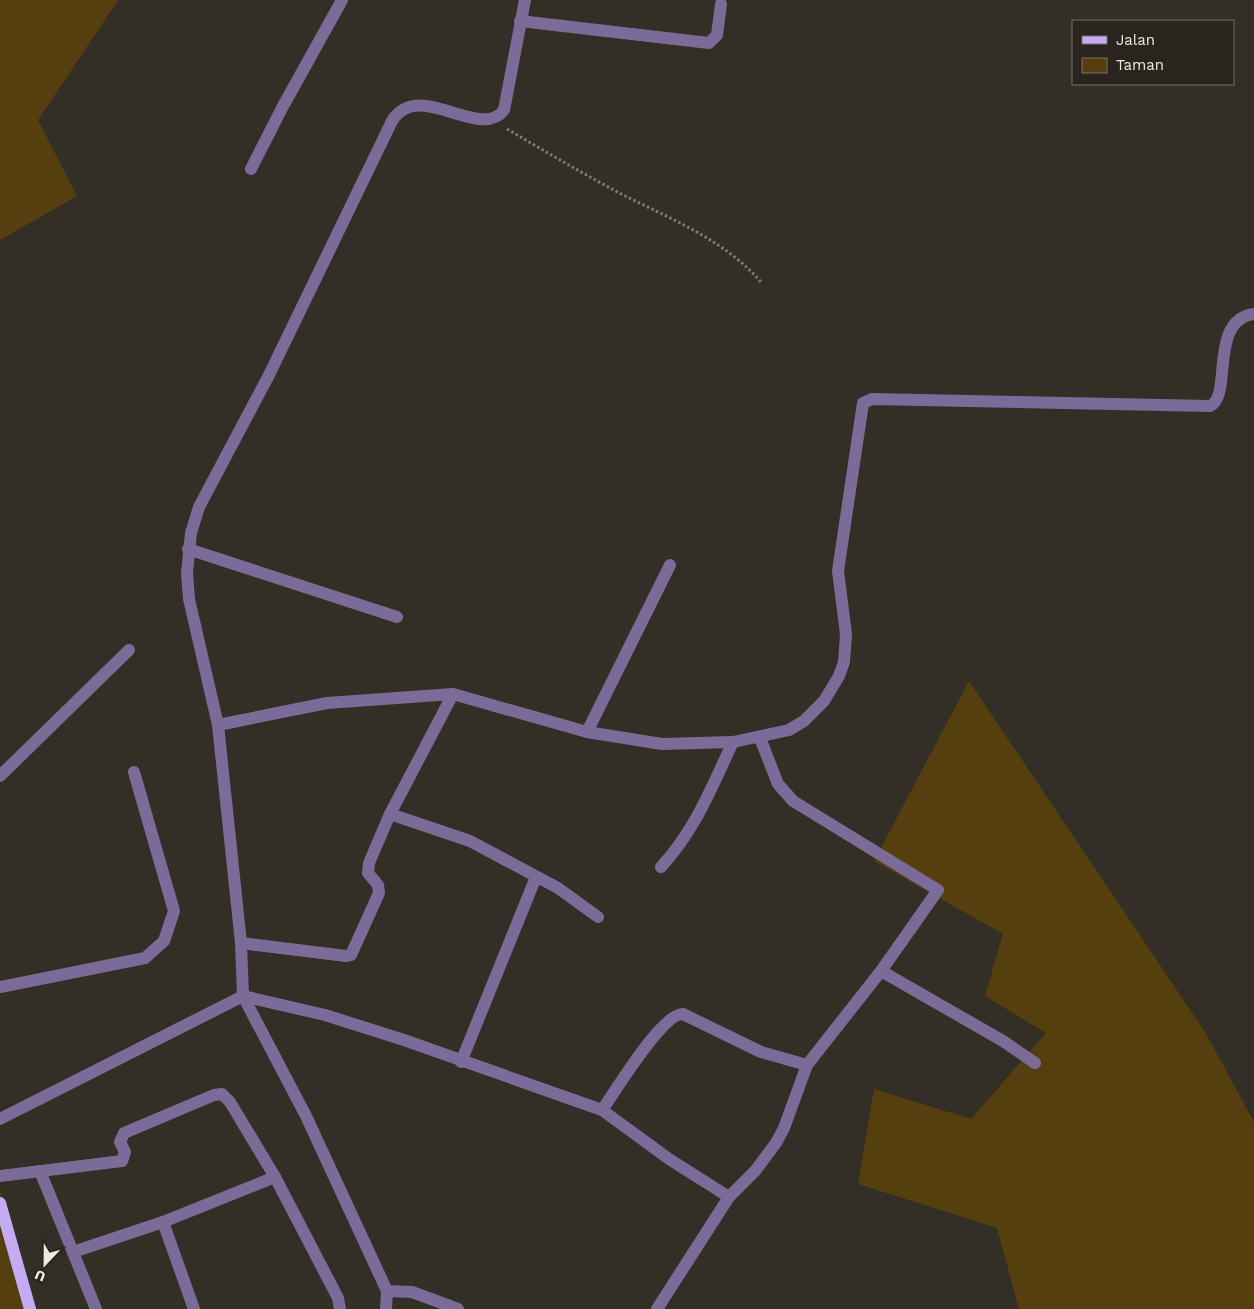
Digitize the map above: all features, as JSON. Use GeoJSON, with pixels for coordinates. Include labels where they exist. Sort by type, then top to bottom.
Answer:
{"type":"FeatureCollection","features":[{"type":"Feature","properties":{"kind":"main road"},"geometry":{"type":"LineString","coordinates":[[0,1202],[30,1309]]}},
{"type":"Feature","properties":{"kind":"street"},"geometry":{"type":"LineString","coordinates":[[251,169],[282,108],[342,0]]}},
{"type":"Feature","properties":{"kind":"street"},"geometry":{"type":"LineString","coordinates":[[386,1309],[387,1291],[306,1116],[243,996],[241,943],[218,725],[189,599],[188,550],[199,507],[269,375],[339,228],[399,111],[411,106],[439,108],[491,120],[498,118],[504,110],[525,0]]}},
{"type":"Feature","properties":{"kind":"street"},"geometry":{"type":"LineString","coordinates":[[520,21],[709,43],[717,35],[721,4]]}},
{"type":"Feature","properties":{"kind":"street"},"geometry":{"type":"LineString","coordinates":[[218,725],[327,703],[453,694],[587,732],[662,744],[733,742],[760,738],[789,730],[804,721],[824,701],[841,669],[846,649],[846,634],[838,571],[863,403],[872,399],[1210,406],[1218,399],[1224,351],[1234,325],[1246,315],[1254,314]]}},
{"type":"Feature","properties":{"kind":"street"},"geometry":{"type":"LineString","coordinates":[[188,550],[397,618]]}},
{"type":"Feature","properties":{"kind":"street"},"geometry":{"type":"LineString","coordinates":[[587,732],[670,565]]}},
{"type":"Feature","properties":{"kind":"street"},"geometry":{"type":"LineString","coordinates":[[0,776],[128,650]]}},
{"type":"Feature","properties":{"kind":"street"},"geometry":{"type":"LineString","coordinates":[[241,943],[346,956],[351,955],[379,893],[378,885],[368,874],[368,869],[390,814],[453,694]]}},
{"type":"Feature","properties":{"kind":"street"},"geometry":{"type":"LineString","coordinates":[[656,1309],[729,1198],[766,1158],[776,1143],[784,1128],[807,1065],[881,971],[938,890],[793,801],[778,784],[760,738]]}},
{"type":"Feature","properties":{"kind":"street"},"geometry":{"type":"LineString","coordinates":[[661,867],[681,845],[691,830],[733,742]]}},
{"type":"Feature","properties":{"kind":"street"},"geometry":{"type":"LineString","coordinates":[[0,987],[145,958],[164,940],[174,911],[134,772]]}},
{"type":"Feature","properties":{"kind":"street"},"geometry":{"type":"LineString","coordinates":[[390,814],[470,841],[558,888],[598,917]]}},
{"type":"Feature","properties":{"kind":"street"},"geometry":{"type":"LineString","coordinates":[[461,1062],[536,877]]}},
{"type":"Feature","properties":{"kind":"street"},"geometry":{"type":"LineString","coordinates":[[881,971],[1035,1062]]}},
{"type":"Feature","properties":{"kind":"street"},"geometry":{"type":"LineString","coordinates":[[0,1119],[243,996],[325,1015],[404,1040],[461,1062],[602,1110],[669,1159],[729,1198]]}},
{"type":"Feature","properties":{"kind":"street"},"geometry":{"type":"LineString","coordinates":[[602,1110],[661,1026],[678,1014],[683,1014],[761,1052],[807,1065]]}},
{"type":"Feature","properties":{"kind":"street"},"geometry":{"type":"LineString","coordinates":[[0,1176],[122,1161],[125,1152],[120,1142],[124,1133],[214,1095],[222,1094],[230,1102],[275,1177],[338,1298],[340,1309]]}},
{"type":"Feature","properties":{"kind":"street"},"geometry":{"type":"LineString","coordinates":[[40,1171],[96,1309]]}},
{"type":"Feature","properties":{"kind":"street"},"geometry":{"type":"LineString","coordinates":[[73,1252],[163,1222],[275,1177]]}},
{"type":"Feature","properties":{"kind":"street"},"geometry":{"type":"LineString","coordinates":[[163,1222],[194,1309]]}},
{"type":"Feature","properties":{"kind":"street"},"geometry":{"type":"LineString","coordinates":[[387,1291],[412,1292],[458,1309]]}},
{"type":"Feature","properties":{"kind":"path"},"geometry":{"type":"LineString","coordinates":[[491,120],[610,188],[667,216],[715,243],[737,258],[761,282]]}},
{"type":"Feature","properties":{"kind":"green space"},"geometry":{"type":"Polygon","coordinates":[[[0,0],[118,0],[38,120],[77,196],[0,240],[0,0]]]}},
{"type":"Feature","properties":{"kind":"green space"},"geometry":{"type":"Polygon","coordinates":[[[969,681],[1205,1032],[1254,1122],[1254,1309],[1019,1309],[997,1228],[858,1184],[874,1089],[971,1119],[1046,1033],[985,996],[1003,934],[874,861],[969,681]]]}},
{"type":"Feature","properties":{"kind":"green space"},"geometry":{"type":"Polygon","coordinates":[[[0,1190],[35,1309],[0,1309],[0,1190]]]}}]}
